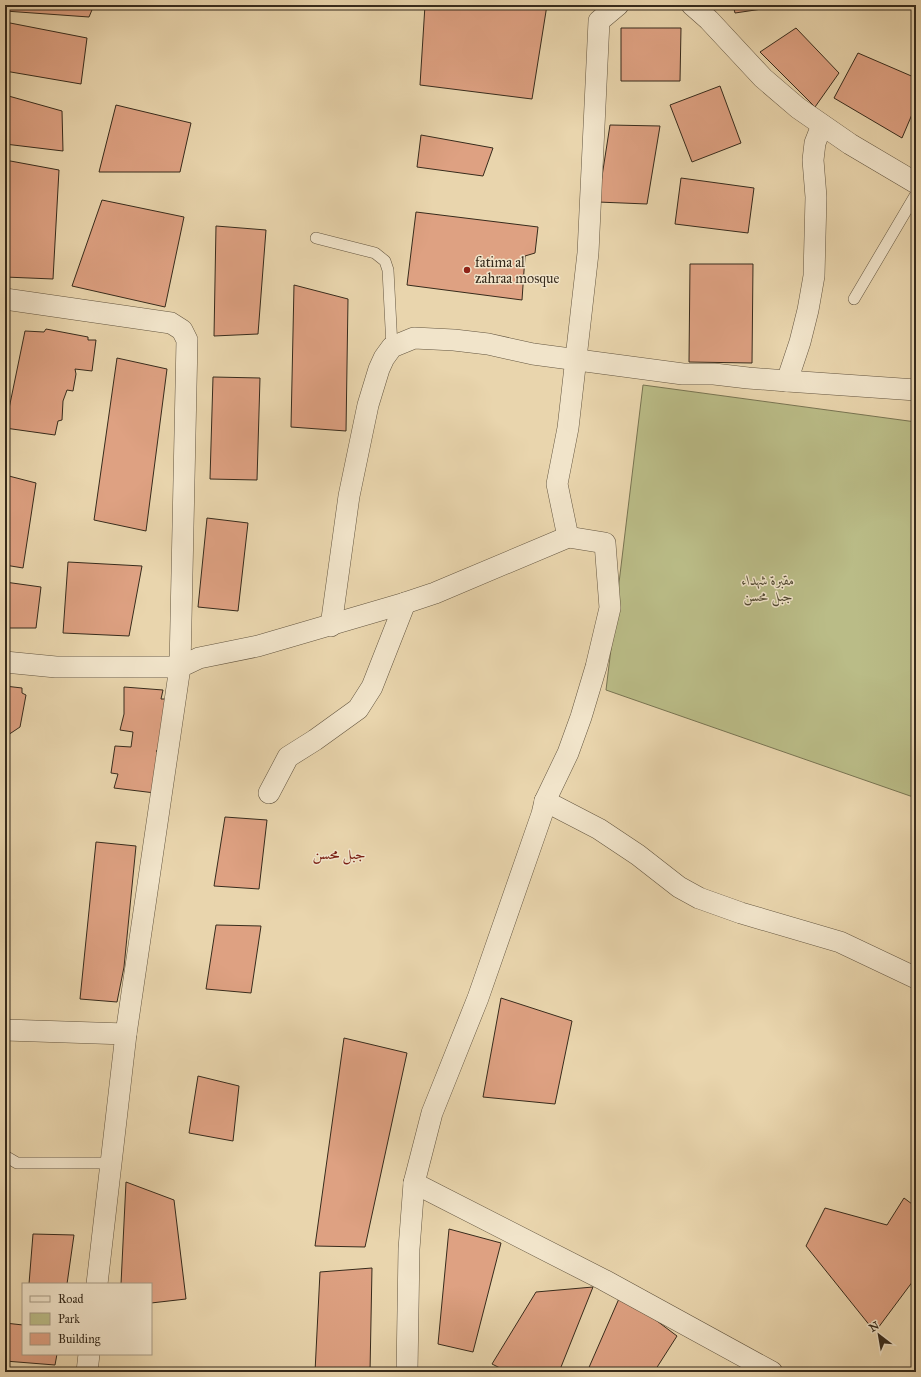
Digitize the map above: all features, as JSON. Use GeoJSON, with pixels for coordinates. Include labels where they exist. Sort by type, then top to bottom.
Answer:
{"type":"FeatureCollection","features":[{"type":"Feature","properties":{"kind":"street"},"geometry":{"type":"LineString","coordinates":[[568,538],[557,484],[568,428],[588,253],[599,21],[618,5]]}},
{"type":"Feature","properties":{"kind":"street"},"geometry":{"type":"LineString","coordinates":[[692,5],[709,12],[763,78],[798,108],[915,184]]}},
{"type":"Feature","properties":{"kind":"street"},"geometry":{"type":"LineString","coordinates":[[787,381],[800,342],[814,276],[816,197],[813,160],[815,143],[822,125]]}},
{"type":"Feature","properties":{"kind":"street"},"geometry":{"type":"LineString","coordinates":[[5,299],[171,323],[182,330],[186,337],[180,667],[126,1034],[97,1283]]}},
{"type":"Feature","properties":{"kind":"street"},"geometry":{"type":"LineString","coordinates":[[331,626],[349,496],[368,405],[384,358],[392,347],[414,338],[454,340],[488,344],[533,354],[683,374],[714,374],[748,378],[916,390]]}},
{"type":"Feature","properties":{"kind":"street"},"geometry":{"type":"LineString","coordinates":[[5,662],[56,666],[180,667],[199,658],[258,646],[331,626],[436,593],[568,538],[604,543],[610,608],[596,667],[581,717],[568,752],[545,801],[542,814],[478,998],[432,1113],[414,1183],[409,1249],[407,1372]]}},
{"type":"Feature","properties":{"kind":"street"},"geometry":{"type":"LineString","coordinates":[[270,792],[288,757],[315,740],[358,709],[372,687],[405,603]]}},
{"type":"Feature","properties":{"kind":"street"},"geometry":{"type":"LineString","coordinates":[[545,801],[599,829],[638,855],[679,886],[699,898],[741,914],[840,942],[916,978]]}},
{"type":"Feature","properties":{"kind":"street"},"geometry":{"type":"LineString","coordinates":[[5,1030],[126,1034]]}},
{"type":"Feature","properties":{"kind":"street"},"geometry":{"type":"LineString","coordinates":[[414,1183],[604,1280],[772,1372]]}},
{"type":"Feature","properties":{"kind":"street"},"geometry":{"type":"LineString","coordinates":[[87,1372],[89,1355]]}},
{"type":"Feature","properties":{"kind":"lane"},"geometry":{"type":"LineString","coordinates":[[854,299],[915,184]]}},
{"type":"Feature","properties":{"kind":"lane"},"geometry":{"type":"LineString","coordinates":[[316,238],[375,253],[384,261],[388,270],[392,347]]}},
{"type":"Feature","properties":{"kind":"lane"},"geometry":{"type":"LineString","coordinates":[[5,1156],[17,1163],[111,1163]]}},
{"type":"Feature","properties":{"kind":"green space","name":"مقبرة شهداء جبل محسن"},"geometry":{"type":"Polygon","coordinates":[[[643,385],[916,422],[916,798],[606,690],[643,385]]]}},
{"type":"Feature","properties":{"kind":"building"},"geometry":{"type":"Polygon","coordinates":[[[5,5],[94,5],[89,17],[5,11],[5,5]]]}},
{"type":"Feature","properties":{"kind":"building"},"geometry":{"type":"Polygon","coordinates":[[[425,5],[547,5],[532,99],[420,85],[425,5]]]}},
{"type":"Feature","properties":{"kind":"building"},"geometry":{"type":"Polygon","coordinates":[[[733,5],[789,5],[735,13],[733,5]]]}},
{"type":"Feature","properties":{"kind":"building"},"geometry":{"type":"Polygon","coordinates":[[[5,22],[87,38],[81,84],[5,71],[5,22]]]}},
{"type":"Feature","properties":{"kind":"building"},"geometry":{"type":"Polygon","coordinates":[[[621,28],[681,28],[680,81],[621,81],[621,28]]]}},
{"type":"Feature","properties":{"kind":"building"},"geometry":{"type":"Polygon","coordinates":[[[796,28],[839,73],[815,107],[760,52],[796,28]]]}},
{"type":"Feature","properties":{"kind":"building"},"geometry":{"type":"Polygon","coordinates":[[[858,53],[916,78],[916,105],[902,138],[834,98],[858,53]]]}},
{"type":"Feature","properties":{"kind":"building"},"geometry":{"type":"Polygon","coordinates":[[[720,86],[741,143],[692,162],[670,105],[720,86]]]}},
{"type":"Feature","properties":{"kind":"building"},"geometry":{"type":"Polygon","coordinates":[[[5,95],[62,111],[63,151],[5,144],[5,95]]]}},
{"type":"Feature","properties":{"kind":"building"},"geometry":{"type":"Polygon","coordinates":[[[116,105],[191,123],[180,172],[99,172],[116,105]]]}},
{"type":"Feature","properties":{"kind":"building"},"geometry":{"type":"Polygon","coordinates":[[[610,125],[660,126],[647,204],[598,202],[610,125]]]}},
{"type":"Feature","properties":{"kind":"building"},"geometry":{"type":"Polygon","coordinates":[[[421,135],[493,148],[483,176],[417,167],[421,135]]]}},
{"type":"Feature","properties":{"kind":"building"},"geometry":{"type":"Polygon","coordinates":[[[5,160],[59,170],[53,279],[5,277],[5,160]]]}},
{"type":"Feature","properties":{"kind":"building"},"geometry":{"type":"Polygon","coordinates":[[[681,178],[754,188],[748,233],[675,224],[681,178]]]}},
{"type":"Feature","properties":{"kind":"building"},"geometry":{"type":"Polygon","coordinates":[[[102,200],[184,217],[165,307],[72,286],[102,200]]]}},
{"type":"Feature","properties":{"kind":"building","name":"fatima al zahraa mosque"},"geometry":{"type":"Polygon","coordinates":[[[416,212],[538,227],[535,253],[525,256],[522,300],[407,285],[416,212]]]}},
{"type":"Feature","properties":{"kind":"building"},"geometry":{"type":"Polygon","coordinates":[[[216,226],[266,230],[258,334],[214,336],[216,226]]]}},
{"type":"Feature","properties":{"kind":"building"},"geometry":{"type":"Polygon","coordinates":[[[690,264],[753,264],[752,363],[689,362],[690,264]]]}},
{"type":"Feature","properties":{"kind":"building"},"geometry":{"type":"Polygon","coordinates":[[[294,285],[348,299],[346,431],[291,427],[294,285]]]}},
{"type":"Feature","properties":{"kind":"building"},"geometry":{"type":"Polygon","coordinates":[[[46,329],[88,337],[88,340],[96,340],[92,371],[75,369],[76,374],[73,391],[67,390],[63,401],[62,420],[58,421],[55,435],[5,428],[25,331],[44,332],[46,329]]]}},
{"type":"Feature","properties":{"kind":"building"},"geometry":{"type":"Polygon","coordinates":[[[117,358],[167,369],[146,531],[94,520],[117,358]]]}},
{"type":"Feature","properties":{"kind":"building"},"geometry":{"type":"Polygon","coordinates":[[[213,377],[260,378],[257,480],[210,479],[213,377]]]}},
{"type":"Feature","properties":{"kind":"building"},"geometry":{"type":"Polygon","coordinates":[[[5,475],[36,483],[23,568],[5,565],[5,475]]]}},
{"type":"Feature","properties":{"kind":"building"},"geometry":{"type":"Polygon","coordinates":[[[207,518],[248,523],[238,611],[198,607],[207,518]]]}},
{"type":"Feature","properties":{"kind":"building"},"geometry":{"type":"Polygon","coordinates":[[[68,562],[142,566],[129,636],[63,633],[68,562]]]}},
{"type":"Feature","properties":{"kind":"building"},"geometry":{"type":"Polygon","coordinates":[[[5,582],[41,587],[36,628],[5,628],[5,582]]]}},
{"type":"Feature","properties":{"kind":"building"},"geometry":{"type":"Polygon","coordinates":[[[5,686],[22,688],[22,693],[26,695],[20,727],[8,735],[5,735],[5,686]]]}},
{"type":"Feature","properties":{"kind":"building"},"geometry":{"type":"Polygon","coordinates":[[[124,687],[163,690],[161,699],[167,699],[162,747],[156,751],[160,755],[155,793],[114,788],[118,774],[111,773],[115,746],[131,747],[133,732],[120,730],[124,714],[124,687]]]}},
{"type":"Feature","properties":{"kind":"building"},"geometry":{"type":"Polygon","coordinates":[[[225,817],[267,820],[259,889],[214,886],[225,817]]]}},
{"type":"Feature","properties":{"kind":"building"},"geometry":{"type":"Polygon","coordinates":[[[96,842],[136,846],[124,967],[117,1002],[80,999],[96,842]]]}},
{"type":"Feature","properties":{"kind":"building"},"geometry":{"type":"Polygon","coordinates":[[[216,925],[261,926],[251,993],[206,989],[216,925]]]}},
{"type":"Feature","properties":{"kind":"building"},"geometry":{"type":"Polygon","coordinates":[[[501,998],[572,1021],[555,1104],[483,1097],[501,998]]]}},
{"type":"Feature","properties":{"kind":"building"},"geometry":{"type":"Polygon","coordinates":[[[344,1038],[407,1053],[365,1247],[315,1246],[344,1038]]]}},
{"type":"Feature","properties":{"kind":"building"},"geometry":{"type":"Polygon","coordinates":[[[198,1076],[239,1086],[233,1141],[189,1133],[198,1076]]]}},
{"type":"Feature","properties":{"kind":"building"},"geometry":{"type":"Polygon","coordinates":[[[126,1182],[174,1200],[186,1299],[152,1303],[152,1283],[121,1283],[126,1182]]]}},
{"type":"Feature","properties":{"kind":"building"},"geometry":{"type":"Polygon","coordinates":[[[904,1198],[916,1207],[916,1277],[875,1332],[806,1246],[825,1208],[887,1225],[904,1198]]]}},
{"type":"Feature","properties":{"kind":"building"},"geometry":{"type":"Polygon","coordinates":[[[449,1229],[501,1243],[473,1352],[438,1344],[449,1229]]]}},
{"type":"Feature","properties":{"kind":"building"},"geometry":{"type":"Polygon","coordinates":[[[33,1234],[74,1235],[67,1283],[29,1283],[33,1234]]]}},
{"type":"Feature","properties":{"kind":"building"},"geometry":{"type":"Polygon","coordinates":[[[372,1268],[370,1372],[315,1372],[320,1272],[372,1268]]]}},
{"type":"Feature","properties":{"kind":"building"},"geometry":{"type":"Polygon","coordinates":[[[593,1287],[559,1372],[508,1372],[492,1364],[536,1292],[593,1287]]]}},
{"type":"Feature","properties":{"kind":"building"},"geometry":{"type":"Polygon","coordinates":[[[621,1294],[677,1336],[654,1372],[587,1372],[621,1294]]]}},
{"type":"Feature","properties":{"kind":"building"},"geometry":{"type":"Polygon","coordinates":[[[5,1323],[22,1325],[22,1355],[57,1355],[55,1365],[5,1361],[5,1323]]]}},
{"type":"Feature","properties":{"kind":"place","name":"fatima al zahraa mosque"},"geometry":{"type":"Point","coordinates":[467,270]}},
{"type":"Feature","properties":{"kind":"district","name":"جبل محسن"},"geometry":{"type":"Point","coordinates":[339,854]}}]}
